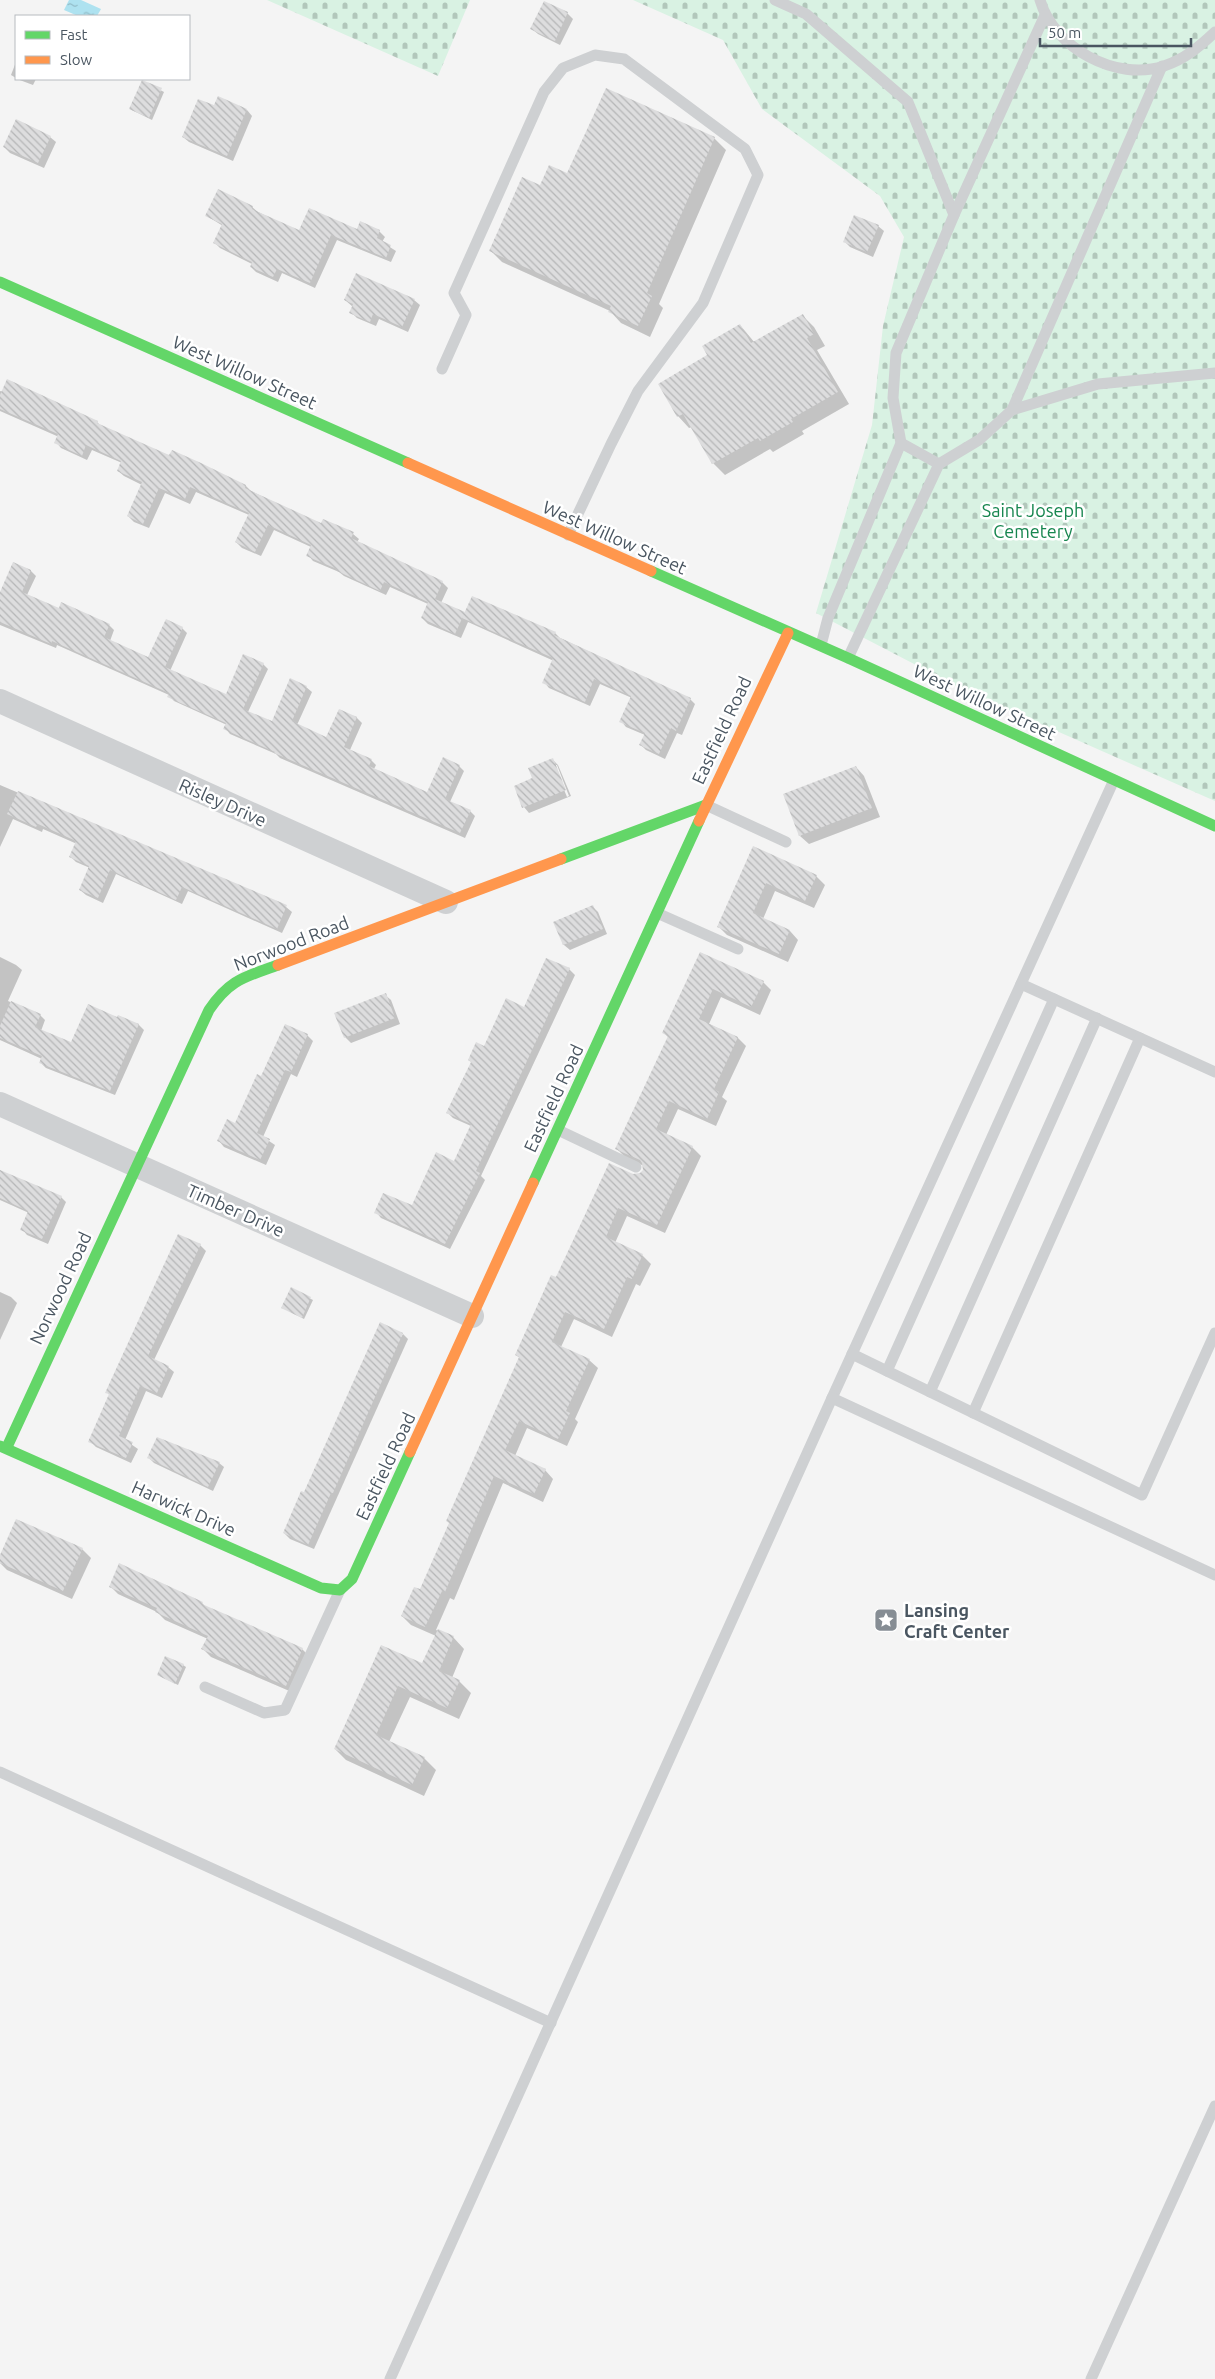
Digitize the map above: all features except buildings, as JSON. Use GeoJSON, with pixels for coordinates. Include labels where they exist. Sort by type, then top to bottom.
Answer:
{"type":"FeatureCollection","features":[{"type":"Feature","properties":{"kind":"street","name":"West Willow Street"},"geometry":{"type":"LineString","coordinates":[[0,282],[821,648],[848,658],[1215,826]]}},
{"type":"Feature","properties":{"kind":"street","name":"Eastfield Road"},"geometry":{"type":"LineString","coordinates":[[340,1590],[352,1579],[706,805],[788,633]]}},
{"type":"Feature","properties":{"kind":"street","name":"Risley Drive"},"geometry":{"type":"LineString","coordinates":[[0,701],[446,902]]}},
{"type":"Feature","properties":{"kind":"street","name":"Norwood Road"},"geometry":{"type":"LineString","coordinates":[[3,1447],[209,1010],[221,992],[240,979],[706,805]]}},
{"type":"Feature","properties":{"kind":"street","name":"Timber Drive"},"geometry":{"type":"LineString","coordinates":[[0,1104],[472,1316]]}},
{"type":"Feature","properties":{"kind":"street","name":"Harwick Drive"},"geometry":{"type":"LineString","coordinates":[[3,1447],[321,1588],[340,1590]]}},
{"type":"Feature","properties":{"kind":"lane"},"geometry":{"type":"LineString","coordinates":[[775,0],[806,14],[908,102],[954,215]]}},
{"type":"Feature","properties":{"kind":"lane"},"geometry":{"type":"LineString","coordinates":[[1040,0],[1044,15],[1069,44],[1097,62],[1129,69],[1162,66],[1192,53],[1215,32]]}},
{"type":"Feature","properties":{"kind":"lane"},"geometry":{"type":"LineString","coordinates":[[821,648],[828,618],[901,443],[893,398],[896,352],[954,215],[1044,15]]}},
{"type":"Feature","properties":{"kind":"lane"},"geometry":{"type":"LineString","coordinates":[[442,369],[466,315],[454,293],[544,92],[564,68],[595,55],[624,59],[745,149],[758,175],[703,303],[638,391],[568,535]]}},
{"type":"Feature","properties":{"kind":"lane"},"geometry":{"type":"LineString","coordinates":[[848,658],[938,464],[979,440],[1012,410],[1162,66]]}},
{"type":"Feature","properties":{"kind":"lane"},"geometry":{"type":"LineString","coordinates":[[1012,410],[1098,384],[1215,372]]}},
{"type":"Feature","properties":{"kind":"lane"},"geometry":{"type":"LineString","coordinates":[[901,443],[938,464]]}},
{"type":"Feature","properties":{"kind":"lane"},"geometry":{"type":"LineString","coordinates":[[390,2379],[832,1398],[1114,780]]}},
{"type":"Feature","properties":{"kind":"lane"},"geometry":{"type":"LineString","coordinates":[[706,805],[786,842]]}},
{"type":"Feature","properties":{"kind":"lane"},"geometry":{"type":"LineString","coordinates":[[657,913],[738,949]]}},
{"type":"Feature","properties":{"kind":"lane"},"geometry":{"type":"LineString","coordinates":[[1021,984],[1215,1072]]}},
{"type":"Feature","properties":{"kind":"lane"},"geometry":{"type":"LineString","coordinates":[[887,1371],[1054,999]]}},
{"type":"Feature","properties":{"kind":"lane"},"geometry":{"type":"LineString","coordinates":[[930,1392],[1096,1018]]}},
{"type":"Feature","properties":{"kind":"lane"},"geometry":{"type":"LineString","coordinates":[[973,1413],[1140,1038]]}},
{"type":"Feature","properties":{"kind":"lane"},"geometry":{"type":"LineString","coordinates":[[558,1130],[636,1167]]}},
{"type":"Feature","properties":{"kind":"lane"},"geometry":{"type":"LineString","coordinates":[[852,1354],[1142,1495],[1215,1333]]}},
{"type":"Feature","properties":{"kind":"lane"},"geometry":{"type":"LineString","coordinates":[[832,1398],[1215,1575]]}},
{"type":"Feature","properties":{"kind":"lane"},"geometry":{"type":"LineString","coordinates":[[205,1687],[264,1712],[285,1710],[340,1590]]}},
{"type":"Feature","properties":{"kind":"lane"},"geometry":{"type":"LineString","coordinates":[[0,1772],[550,2023]]}},
{"type":"Feature","properties":{"kind":"lane"},"geometry":{"type":"LineString","coordinates":[[1091,2379],[1215,2106]]}},
{"type":"Feature","properties":{"kind":"green space"},"geometry":{"type":"Polygon","coordinates":[[[267,0],[470,0],[438,76],[267,0]]]}},
{"type":"Feature","properties":{"kind":"green space","name":"Saint Joseph Cemetery"},"geometry":{"type":"Polygon","coordinates":[[[633,0],[1215,0],[1215,801],[966,691],[816,613],[872,425],[883,326],[904,237],[880,196],[762,109],[723,40],[633,0]]]}},
{"type":"Feature","properties":{"kind":"water"},"geometry":{"type":"Polygon","coordinates":[[[69,0],[81,0],[101,9],[98,15],[76,15],[64,10],[69,0]]]}},
{"type":"Feature","properties":{"kind":"traffic: fast"},"geometry":{"type":"LineString","coordinates":[[0,282],[408,463]]}},
{"type":"Feature","properties":{"kind":"traffic: fast"},"geometry":{"type":"LineString","coordinates":[[651,571],[848,658],[1215,826]]}},
{"type":"Feature","properties":{"kind":"traffic: fast"},"geometry":{"type":"LineString","coordinates":[[561,859],[706,805]]}},
{"type":"Feature","properties":{"kind":"traffic: fast"},"geometry":{"type":"LineString","coordinates":[[533,1183],[699,821]]}},
{"type":"Feature","properties":{"kind":"traffic: fast"},"geometry":{"type":"LineString","coordinates":[[7,1447],[209,1010],[231,985],[247,976],[278,965]]}},
{"type":"Feature","properties":{"kind":"traffic: fast"},"geometry":{"type":"LineString","coordinates":[[0,1446],[321,1588],[340,1590],[352,1579],[410,1452]]}},
{"type":"Feature","properties":{"kind":"traffic: slow"},"geometry":{"type":"LineString","coordinates":[[408,463],[651,571]]}},
{"type":"Feature","properties":{"kind":"traffic: slow"},"geometry":{"type":"LineString","coordinates":[[699,821],[788,633]]}},
{"type":"Feature","properties":{"kind":"traffic: slow"},"geometry":{"type":"LineString","coordinates":[[278,965],[561,859]]}},
{"type":"Feature","properties":{"kind":"traffic: slow"},"geometry":{"type":"LineString","coordinates":[[410,1452],[533,1183]]}},
{"type":"Feature","properties":{"kind":"place","name":"Lansing Craft Center"},"geometry":{"type":"Point","coordinates":[886,1620]}}]}
